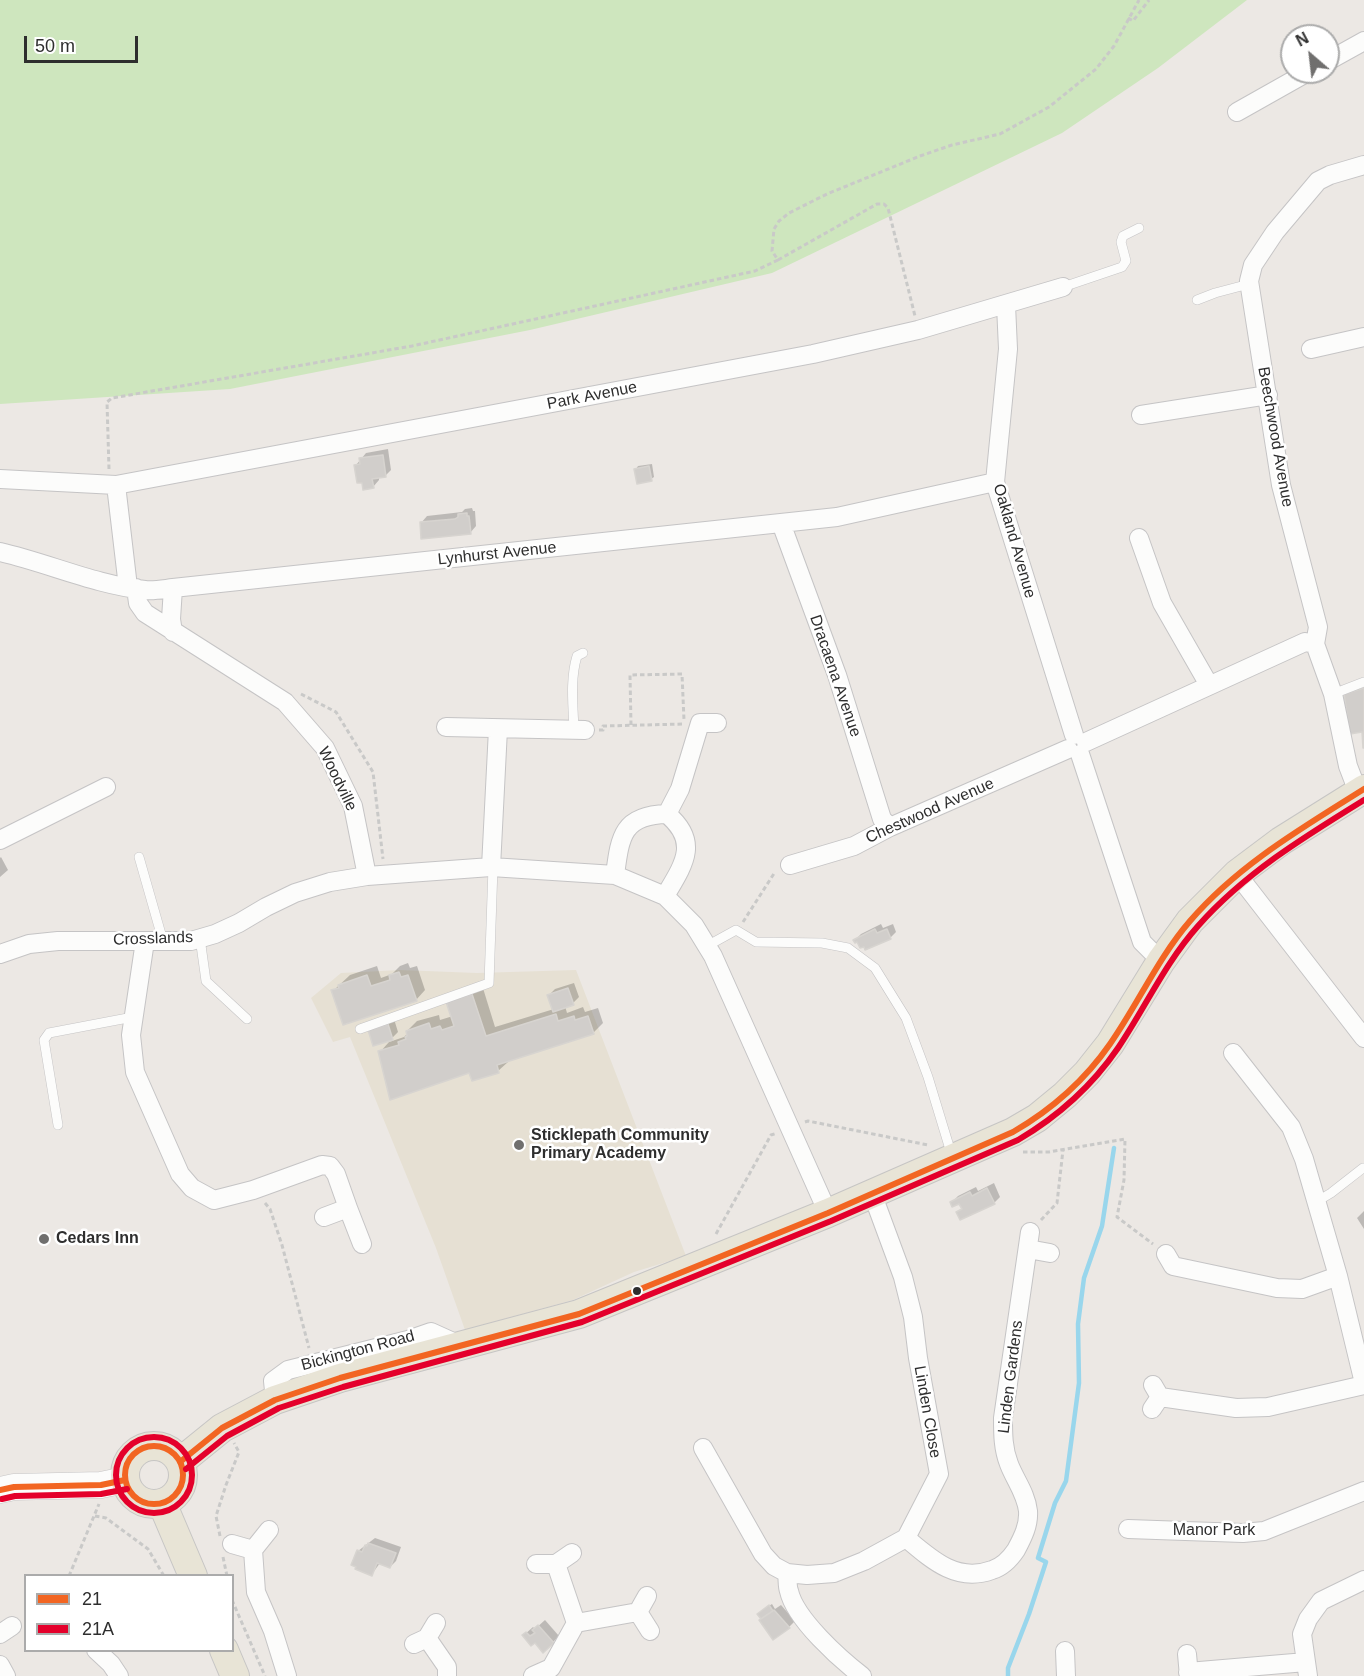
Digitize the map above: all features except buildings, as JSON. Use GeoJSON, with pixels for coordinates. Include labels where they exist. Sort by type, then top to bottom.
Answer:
{"type":"FeatureCollection","features":[{"type":"Feature","properties":{"kind":"main road","name":"Bickington Road"},"geometry":{"type":"LineString","coordinates":[[180,1462],[222,1428],[275,1400],[340,1378],[579,1314],[828,1213],[1000,1138],[1037,1118],[1087,1073],[1110,1044],[1161,960],[1190,921],[1237,874],[1281,841],[1361,790]]}},
{"type":"Feature","properties":{"kind":"main road"},"geometry":{"type":"LineString","coordinates":[[0,1490],[14,1487],[113,1482],[128,1490],[141,1502],[153,1504],[162,1503],[174,1496],[180,1487],[183,1471],[173,1453],[162,1447],[150,1446],[140,1449],[129,1459],[125,1468],[113,1482]]}},
{"type":"Feature","properties":{"kind":"main road"},"geometry":{"type":"LineString","coordinates":[[162,1503],[193,1574]]}},
{"type":"Feature","properties":{"kind":"main road"},"geometry":{"type":"LineString","coordinates":[[225,1652],[235,1676]]}},
{"type":"Feature","properties":{"kind":"street"},"geometry":{"type":"LineString","coordinates":[[1340,54],[1364,41]]}},
{"type":"Feature","properties":{"kind":"street"},"geometry":{"type":"LineString","coordinates":[[1237,112],[1287,84]]}},
{"type":"Feature","properties":{"kind":"street","name":"Beechwood Avenue"},"geometry":{"type":"LineString","coordinates":[[1361,790],[1348,766],[1333,694],[1316,635],[1281,485],[1249,285],[1253,265],[1275,232],[1318,181],[1364,165]]}},
{"type":"Feature","properties":{"kind":"street","name":"Park Avenue"},"geometry":{"type":"LineString","coordinates":[[0,478],[112,485],[813,354],[918,330],[1063,287]]}},
{"type":"Feature","properties":{"kind":"street","name":"Oakland Avenue"},"geometry":{"type":"LineString","coordinates":[[1006,305],[1008,349],[994,482],[1142,942],[1161,960]]}},
{"type":"Feature","properties":{"kind":"street"},"geometry":{"type":"LineString","coordinates":[[1311,349],[1364,337]]}},
{"type":"Feature","properties":{"kind":"street"},"geometry":{"type":"LineString","coordinates":[[1141,415],[1268,395]]}},
{"type":"Feature","properties":{"kind":"street","name":"Lynhurst Avenue"},"geometry":{"type":"LineString","coordinates":[[0,552],[33,559],[132,588],[148,590],[837,517],[994,482]]}},
{"type":"Feature","properties":{"kind":"street"},"geometry":{"type":"LineString","coordinates":[[112,485],[132,588]]}},
{"type":"Feature","properties":{"kind":"street","name":"Dracaena Avenue"},"geometry":{"type":"LineString","coordinates":[[781,523],[837,675],[882,819],[890,827]]}},
{"type":"Feature","properties":{"kind":"street"},"geometry":{"type":"LineString","coordinates":[[1139,538],[1162,603],[1209,685]]}},
{"type":"Feature","properties":{"kind":"street","name":"Woodville"},"geometry":{"type":"LineString","coordinates":[[132,588],[145,613],[285,702],[325,748],[353,806],[367,876]]}},
{"type":"Feature","properties":{"kind":"street"},"geometry":{"type":"LineString","coordinates":[[173,588],[171,619],[173,632]]}},
{"type":"Feature","properties":{"kind":"street","name":"Chestwood Avenue"},"geometry":{"type":"LineString","coordinates":[[790,865],[854,846],[890,827],[1077,745],[1316,635]]}},
{"type":"Feature","properties":{"kind":"street"},"geometry":{"type":"LineString","coordinates":[[667,814],[680,789],[700,725]]}},
{"type":"Feature","properties":{"kind":"street"},"geometry":{"type":"LineString","coordinates":[[446,728],[580,730]]}},
{"type":"Feature","properties":{"kind":"street"},"geometry":{"type":"LineString","coordinates":[[492,867],[498,729]]}},
{"type":"Feature","properties":{"kind":"street"},"geometry":{"type":"LineString","coordinates":[[0,840],[106,787]]}},
{"type":"Feature","properties":{"kind":"street"},"geometry":{"type":"LineString","coordinates":[[615,875],[618,851],[626,830],[637,818],[650,814],[667,814],[679,824],[685,834],[687,848],[675,880],[665,896]]}},
{"type":"Feature","properties":{"kind":"street"},"geometry":{"type":"LineString","coordinates":[[367,876],[492,867],[615,875],[665,896],[694,925],[707,946],[828,1213]]}},
{"type":"Feature","properties":{"kind":"street"},"geometry":{"type":"LineString","coordinates":[[1237,874],[1364,1038]]}},
{"type":"Feature","properties":{"kind":"street","name":"Crosslands"},"geometry":{"type":"LineString","coordinates":[[0,954],[29,944],[58,941],[191,941],[239,923],[296,893],[330,882],[367,876]]}},
{"type":"Feature","properties":{"kind":"street"},"geometry":{"type":"LineString","coordinates":[[154,941],[131,1035],[135,1072],[180,1174],[192,1188],[214,1200],[253,1190],[322,1165],[330,1166],[336,1174],[362,1244]]}},
{"type":"Feature","properties":{"kind":"street"},"geometry":{"type":"LineString","coordinates":[[1155,1397],[1236,1408],[1268,1407],[1364,1384],[1338,1276],[1304,1159],[1291,1127],[1238,1060],[1229,1078]]}},
{"type":"Feature","properties":{"kind":"street","name":"Linden Close"},"geometry":{"type":"LineString","coordinates":[[872,1193],[903,1277],[913,1317],[921,1380],[939,1474],[906,1538]]}},
{"type":"Feature","properties":{"kind":"street"},"geometry":{"type":"LineString","coordinates":[[324,1217],[348,1208]]}},
{"type":"Feature","properties":{"kind":"street"},"geometry":{"type":"LineString","coordinates":[[1029,1240],[1050,1253]]}},
{"type":"Feature","properties":{"kind":"street","name":"Linden Gardens"},"geometry":{"type":"LineString","coordinates":[[906,1538],[927,1556],[946,1568],[963,1574],[981,1574],[1000,1567],[1014,1553],[1023,1538],[1028,1524],[1028,1510],[1023,1490],[1009,1464],[1003,1440],[1003,1418],[1029,1240]]}},
{"type":"Feature","properties":{"kind":"street"},"geometry":{"type":"LineString","coordinates":[[1166,1266],[1277,1288],[1302,1289],[1338,1276]]}},
{"type":"Feature","properties":{"kind":"street","name":"Bickington Road"},"geometry":{"type":"LineString","coordinates":[[275,1400],[273,1381],[288,1370],[408,1340],[431,1332],[462,1346]]}},
{"type":"Feature","properties":{"kind":"street"},"geometry":{"type":"LineString","coordinates":[[703,1448],[763,1554],[774,1566],[787,1573],[807,1575],[834,1573],[864,1561],[906,1538]]}},
{"type":"Feature","properties":{"kind":"street","name":"Manor Park"},"geometry":{"type":"LineString","coordinates":[[1128,1529],[1243,1533],[1263,1531],[1364,1491]]}},
{"type":"Feature","properties":{"kind":"street"},"geometry":{"type":"LineString","coordinates":[[269,1530],[253,1550],[255,1592],[273,1631],[287,1676]]}},
{"type":"Feature","properties":{"kind":"street"},"geometry":{"type":"LineString","coordinates":[[225,1548],[253,1550]]}},
{"type":"Feature","properties":{"kind":"street"},"geometry":{"type":"LineString","coordinates":[[536,1564],[556,1564],[572,1553]]}},
{"type":"Feature","properties":{"kind":"street"},"geometry":{"type":"LineString","coordinates":[[556,1564],[576,1623]]}},
{"type":"Feature","properties":{"kind":"street"},"geometry":{"type":"LineString","coordinates":[[787,1573],[789,1592],[798,1612],[823,1642],[862,1676]]}},
{"type":"Feature","properties":{"kind":"street"},"geometry":{"type":"LineString","coordinates":[[1187,1654],[1189,1674],[1307,1669],[1302,1634],[1308,1619],[1321,1601],[1364,1580]]}},
{"type":"Feature","properties":{"kind":"street"},"geometry":{"type":"LineString","coordinates":[[533,1676],[551,1668],[576,1623],[642,1604],[650,1631]]}},
{"type":"Feature","properties":{"kind":"street"},"geometry":{"type":"LineString","coordinates":[[426,1635],[447,1667],[447,1676]]}},
{"type":"Feature","properties":{"kind":"street"},"geometry":{"type":"LineString","coordinates":[[1065,1651],[1066,1676]]}},
{"type":"Feature","properties":{"kind":"street"},"geometry":{"type":"LineString","coordinates":[[98,1652],[111,1664],[119,1676]]}},
{"type":"Feature","properties":{"kind":"street"},"geometry":{"type":"LineString","coordinates":[[0,1665],[6,1676]]}},
{"type":"Feature","properties":{"kind":"lane"},"geometry":{"type":"LineString","coordinates":[[1063,287],[1122,267],[1126,261],[1121,242],[1123,236],[1139,228]]}},
{"type":"Feature","properties":{"kind":"lane"},"geometry":{"type":"LineString","coordinates":[[1197,300],[1249,285]]}},
{"type":"Feature","properties":{"kind":"lane"},"geometry":{"type":"LineString","coordinates":[[580,730],[573,700],[574,665],[577,656],[583,653]]}},
{"type":"Feature","properties":{"kind":"lane"},"geometry":{"type":"LineString","coordinates":[[1333,694],[1364,682]]}},
{"type":"Feature","properties":{"kind":"lane"},"geometry":{"type":"LineString","coordinates":[[139,857],[154,941]]}},
{"type":"Feature","properties":{"kind":"lane"},"geometry":{"type":"LineString","coordinates":[[360,1029],[489,983],[492,867]]}},
{"type":"Feature","properties":{"kind":"lane"},"geometry":{"type":"LineString","coordinates":[[707,946],[736,930],[756,942],[822,943],[848,948],[875,968],[906,1018],[928,1077],[952,1159]]}},
{"type":"Feature","properties":{"kind":"lane"},"geometry":{"type":"LineString","coordinates":[[200,938],[206,981],[247,1020]]}},
{"type":"Feature","properties":{"kind":"lane"},"geometry":{"type":"LineString","coordinates":[[58,1125],[44,1040],[49,1033],[134,1017]]}},
{"type":"Feature","properties":{"kind":"lane"},"geometry":{"type":"LineString","coordinates":[[1316,1202],[1363,1168]]}},
{"type":"Feature","properties":{"kind":"path"},"geometry":{"type":"LineString","coordinates":[[778,260],[772,252],[774,229],[779,221],[789,213],[827,194],[920,156],[1000,134],[1049,107],[1096,69],[1114,46],[1139,0]]}},
{"type":"Feature","properties":{"kind":"path"},"geometry":{"type":"LineString","coordinates":[[1128,18],[1133,21],[1149,0]]}},
{"type":"Feature","properties":{"kind":"path"},"geometry":{"type":"LineString","coordinates":[[112,485],[107,402],[112,398],[412,346],[755,271],[877,204],[884,204],[888,208],[918,330]]}},
{"type":"Feature","properties":{"kind":"path"},"geometry":{"type":"LineString","coordinates":[[580,730],[603,730],[603,726],[700,725],[682,674],[630,675],[631,725]]}},
{"type":"Feature","properties":{"kind":"path"},"geometry":{"type":"LineString","coordinates":[[736,930],[747,917],[779,865],[790,865]]}},
{"type":"Feature","properties":{"kind":"path"},"geometry":{"type":"LineString","coordinates":[[1000,1138],[1008,1153],[1063,1150],[1125,1139],[1124,1180],[1117,1217],[1166,1266]]}},
{"type":"Feature","properties":{"kind":"path"},"geometry":{"type":"LineString","coordinates":[[1029,1240],[1057,1203],[1063,1150]]}},
{"type":"Feature","properties":{"kind":"path"},"geometry":{"type":"LineString","coordinates":[[253,1190],[270,1209],[313,1363]]}},
{"type":"Feature","properties":{"kind":"path"},"geometry":{"type":"LineString","coordinates":[[222,1428],[239,1452],[216,1516],[225,1548],[226,1574]]}},
{"type":"Feature","properties":{"kind":"path"},"geometry":{"type":"LineString","coordinates":[[69,1574],[99,1504],[113,1482]]}},
{"type":"Feature","properties":{"kind":"path"},"geometry":{"type":"LineString","coordinates":[[95,1515],[105,1518],[148,1549],[163,1574]]}},
{"type":"Feature","properties":{"kind":"path"},"geometry":{"type":"LineString","coordinates":[[234,1605],[265,1676]]}},
{"type":"Feature","properties":{"kind":"shaded area","name":"Sticklepath Community Primary Academy"},"geometry":{"type":"Polygon","coordinates":[[[400,970],[477,973],[576,970],[686,1256],[634,1272],[573,1300],[465,1330],[436,1248],[350,1037],[333,1042],[311,998],[341,973],[400,970]]]}},
{"type":"Feature","properties":{"kind":"green space"},"geometry":{"type":"Polygon","coordinates":[[[0,0],[1247,0],[1158,68],[1062,133],[772,273],[530,330],[230,389],[0,404],[0,0]]]}},
{"type":"Feature","properties":{"kind":"waterway"},"geometry":{"type":"LineString","coordinates":[[1008,1676],[1008,1668],[1046,1562],[1038,1558],[1055,1503],[1066,1481],[1079,1383],[1078,1324],[1084,1278],[1102,1226],[1114,1148]]}},
{"type":"Feature","properties":{"kind":"transit line","name":"21"},"geometry":{"type":"LineString","coordinates":[[180,1462],[222,1428],[275,1400],[340,1378],[579,1314],[828,1213],[1013,1132],[1054,1104],[1090,1070],[1120,1029],[1168,950],[1209,901],[1229,882],[1272,849],[1364,789]]}},
{"type":"Feature","properties":{"kind":"transit line","name":"21A"},"geometry":{"type":"LineString","coordinates":[[186,1469],[227,1436],[279,1408],[343,1387],[582,1322],[831,1221],[1018,1140],[1060,1111],[1097,1075],[1128,1033],[1175,955],[1216,907],[1276,857],[1364,800]]}},
{"type":"Feature","properties":{"kind":"transit line","name":"21A"},"geometry":{"type":"LineString","coordinates":[[154,1437],[169,1440],[181,1448],[189,1460],[192,1475],[189,1490],[181,1502],[169,1510],[154,1513],[139,1510],[127,1502],[119,1490],[116,1475],[119,1460],[127,1448],[139,1440],[154,1437]]}},
{"type":"Feature","properties":{"kind":"transit line","name":"21"},"geometry":{"type":"LineString","coordinates":[[154,1446],[165,1448],[175,1454],[181,1464],[183,1475],[181,1486],[175,1496],[165,1502],[154,1504],[143,1502],[133,1496],[127,1486],[125,1475],[127,1464],[133,1454],[143,1448],[154,1446]]}},
{"type":"Feature","properties":{"kind":"transit line","name":"21"},"geometry":{"type":"LineString","coordinates":[[0,1490],[14,1487],[101,1485],[125,1480]]}},
{"type":"Feature","properties":{"kind":"transit line","name":"21A"},"geometry":{"type":"LineString","coordinates":[[2,1499],[15,1496],[101,1494],[127,1489]]}},
{"type":"Feature","properties":{"kind":"place","name":"Sticklepath Community Primary Academy"},"geometry":{"type":"Point","coordinates":[519,1145]}},
{"type":"Feature","properties":{"kind":"place","name":"Cedars Inn"},"geometry":{"type":"Point","coordinates":[44,1239]}}]}
